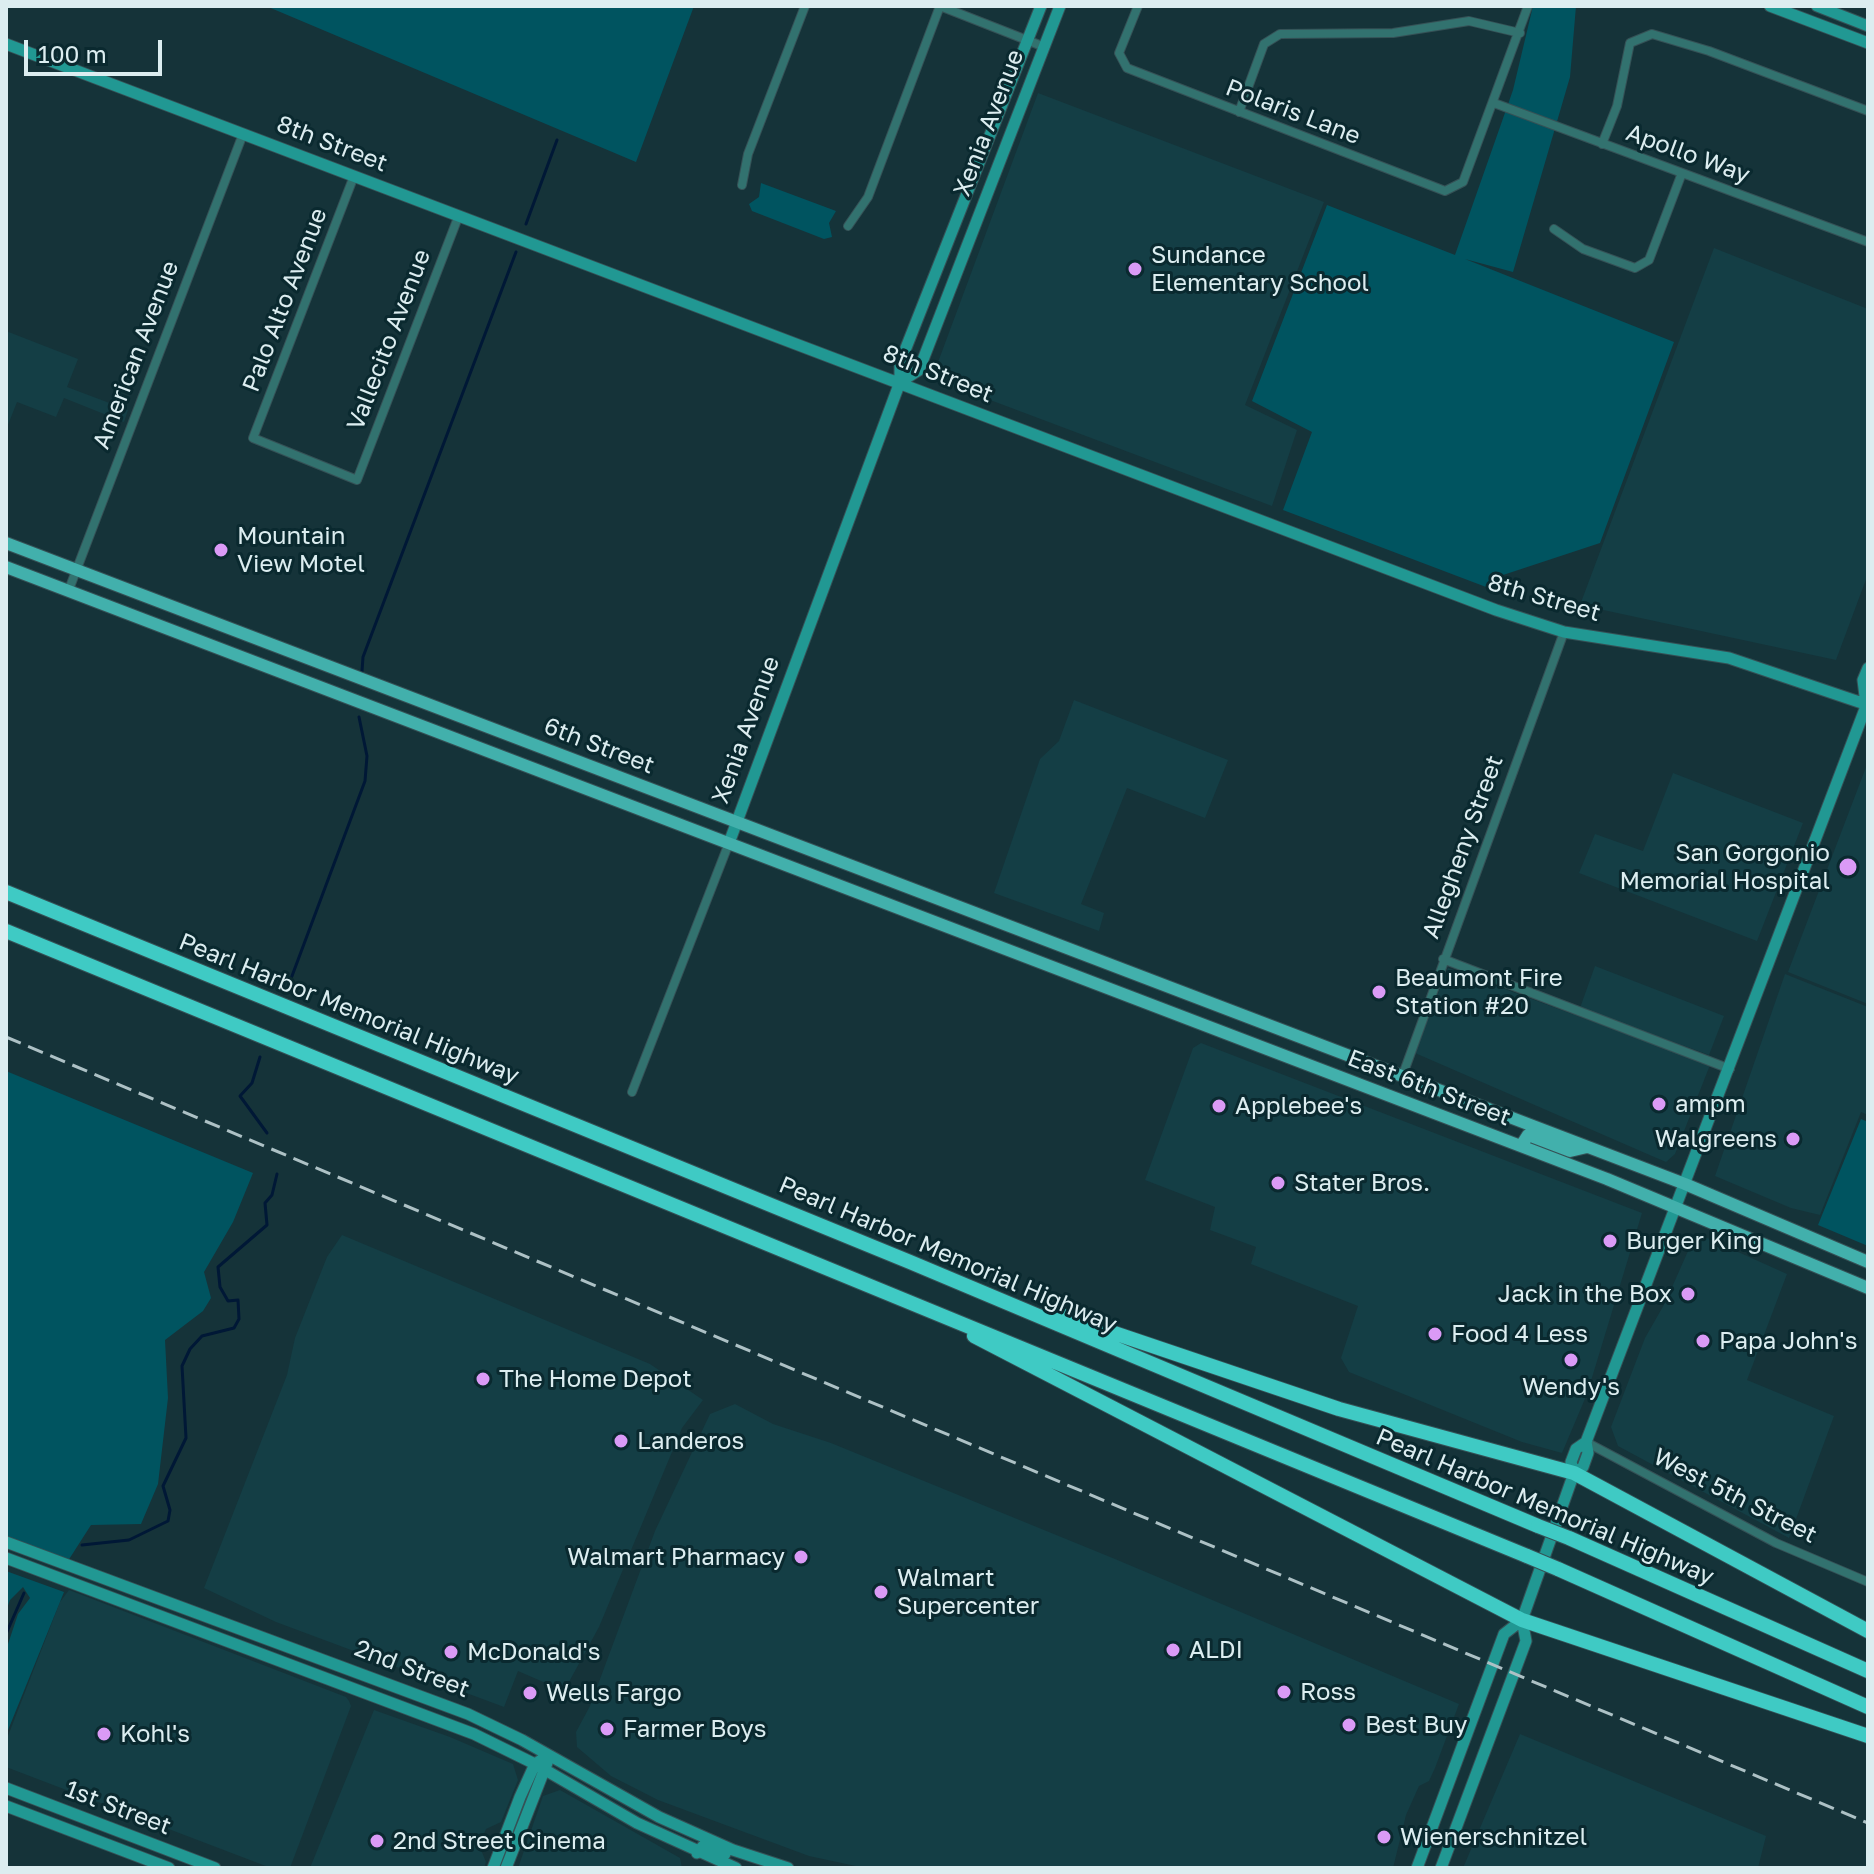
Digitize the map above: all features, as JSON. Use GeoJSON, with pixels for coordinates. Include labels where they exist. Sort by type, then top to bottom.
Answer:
{"type":"FeatureCollection","features":[{"type":"Feature","properties":{"kind":"highway","name":"Pearl Harbor Memorial Highway"},"geometry":{"type":"LineString","coordinates":[[6,892],[910,1262],[1569,1538],[1868,1671]]}},
{"type":"Feature","properties":{"kind":"highway"},"geometry":{"type":"LineString","coordinates":[[6,931],[1527,1556],[1868,1707]]}},
{"type":"Feature","properties":{"kind":"highway"},"geometry":{"type":"LineString","coordinates":[[910,1262],[1274,1389],[1574,1473],[1868,1631]]}},
{"type":"Feature","properties":{"kind":"highway"},"geometry":{"type":"LineString","coordinates":[[903,1298],[1522,1620],[1868,1736]]}},
{"type":"Feature","properties":{"kind":"main road","name":"6th Street"},"geometry":{"type":"LineString","coordinates":[[6,543],[75,572],[1176,991]]}},
{"type":"Feature","properties":{"kind":"main road","name":"6th Street"},"geometry":{"type":"LineString","coordinates":[[6,567],[1166,1011]]}},
{"type":"Feature","properties":{"kind":"main road"},"geometry":{"type":"LineString","coordinates":[[282,672],[289,653]]}},
{"type":"Feature","properties":{"kind":"main road","name":"East 6th Street"},"geometry":{"type":"LineString","coordinates":[[1176,991],[1685,1184],[1868,1262]]}},
{"type":"Feature","properties":{"kind":"main road","name":"East 6th Street"},"geometry":{"type":"LineString","coordinates":[[1166,1011],[1676,1207],[1868,1288]]}},
{"type":"Feature","properties":{"kind":"main road"},"geometry":{"type":"LineString","coordinates":[[1521,1146],[1528,1135],[1570,1151],[1587,1147]]}},
{"type":"Feature","properties":{"kind":"street"},"geometry":{"type":"LineString","coordinates":[[742,185],[748,154],[805,6]]}},
{"type":"Feature","properties":{"kind":"street"},"geometry":{"type":"LineString","coordinates":[[848,226],[868,197],[940,6],[1042,46]]}},
{"type":"Feature","properties":{"kind":"street","name":"Xenia Avenue"},"geometry":{"type":"LineString","coordinates":[[632,1092],[729,843],[900,382],[900,363],[1041,6]]}},
{"type":"Feature","properties":{"kind":"street","name":"Xenia Avenue"},"geometry":{"type":"LineString","coordinates":[[900,382],[919,370],[1060,6]]}},
{"type":"Feature","properties":{"kind":"street","name":"Polaris Lane"},"geometry":{"type":"LineString","coordinates":[[1138,6],[1119,53],[1127,68],[1445,191],[1463,182],[1494,103]]}},
{"type":"Feature","properties":{"kind":"street"},"geometry":{"type":"LineString","coordinates":[[1494,103],[1528,6]]}},
{"type":"Feature","properties":{"kind":"street"},"geometry":{"type":"LineString","coordinates":[[1770,6],[1868,43]]}},
{"type":"Feature","properties":{"kind":"street"},"geometry":{"type":"LineString","coordinates":[[1817,6],[1868,26]]}},
{"type":"Feature","properties":{"kind":"street"},"geometry":{"type":"LineString","coordinates":[[1239,112],[1264,44],[1280,34],[1393,33],[1469,21],[1520,33]]}},
{"type":"Feature","properties":{"kind":"street"},"geometry":{"type":"LineString","coordinates":[[1602,144],[1617,106],[1630,43],[1652,34],[1709,51],[1868,111]]}},
{"type":"Feature","properties":{"kind":"street","name":"8th Street"},"geometry":{"type":"LineString","coordinates":[[6,44],[1496,610],[1564,632],[1729,658],[1867,704]]}},
{"type":"Feature","properties":{"kind":"street","name":"Apollo Way"},"geometry":{"type":"LineString","coordinates":[[1494,103],[1868,242]]}},
{"type":"Feature","properties":{"kind":"street","name":"American Avenue"},"geometry":{"type":"LineString","coordinates":[[68,592],[243,134]]}},
{"type":"Feature","properties":{"kind":"street"},"geometry":{"type":"LineString","coordinates":[[1554,229],[1583,249],[1635,268],[1649,260],[1682,173]]}},
{"type":"Feature","properties":{"kind":"street","name":"Palo Alto Avenue"},"geometry":{"type":"LineString","coordinates":[[354,176],[253,438],[357,480]]}},
{"type":"Feature","properties":{"kind":"street","name":"Vallecito Avenue"},"geometry":{"type":"LineString","coordinates":[[357,480],[459,215]]}},
{"type":"Feature","properties":{"kind":"street","name":"Allegheny Street"},"geometry":{"type":"LineString","coordinates":[[1402,1077],[1564,632]]}},
{"type":"Feature","properties":{"kind":"street"},"geometry":{"type":"LineString","coordinates":[[1441,1868],[1526,1641],[1522,1620],[1574,1473],[1583,1467],[1588,1453],[1586,1442],[1867,704],[1863,680],[1868,668]]}},
{"type":"Feature","properties":{"kind":"street"},"geometry":{"type":"LineString","coordinates":[[1443,959],[1730,1069]]}},
{"type":"Feature","properties":{"kind":"street","name":"West 5th Street"},"geometry":{"type":"LineString","coordinates":[[1586,1442],[1776,1543],[1868,1582]]}},
{"type":"Feature","properties":{"kind":"street","name":"2nd Street"},"geometry":{"type":"LineString","coordinates":[[6,1542],[468,1714],[548,1754],[659,1817],[733,1850],[788,1868]]}},
{"type":"Feature","properties":{"kind":"street","name":"2nd Street"},"geometry":{"type":"LineString","coordinates":[[6,1558],[474,1734],[540,1767],[637,1823],[697,1853],[736,1868]]}},
{"type":"Feature","properties":{"kind":"street"},"geometry":{"type":"LineString","coordinates":[[1417,1868],[1504,1634],[1522,1620]]}},
{"type":"Feature","properties":{"kind":"street"},"geometry":{"type":"LineString","coordinates":[[493,1868],[548,1754]]}},
{"type":"Feature","properties":{"kind":"street"},"geometry":{"type":"LineString","coordinates":[[506,1868],[540,1767]]}},
{"type":"Feature","properties":{"kind":"street","name":"1st Street"},"geometry":{"type":"LineString","coordinates":[[6,1788],[215,1868]]}},
{"type":"Feature","properties":{"kind":"street","name":"1st Street"},"geometry":{"type":"LineString","coordinates":[[6,1806],[169,1868]]}},
{"type":"Feature","properties":{"kind":"street"},"geometry":{"type":"LineString","coordinates":[[697,1853],[703,1846],[748,1863],[788,1868]]}},
{"type":"Feature","properties":{"kind":"shaded area"},"geometry":{"type":"Polygon","coordinates":[[[266,6],[694,6],[636,162],[266,6]]]}},
{"type":"Feature","properties":{"kind":"shaded area"},"geometry":{"type":"Polygon","coordinates":[[[1533,6],[1576,6],[1570,77],[1513,272],[1465,259],[1674,342],[1600,543],[1500,576],[1494,590],[1283,510],[1312,432],[1252,401],[1327,205],[1455,255],[1513,90],[1533,6]]]}},
{"type":"Feature","properties":{"kind":"shaded area","name":"Sundance Elementary School"},"geometry":{"type":"Polygon","coordinates":[[[1038,93],[1324,202],[1245,405],[1297,430],[1272,506],[937,380],[934,373],[1038,93]]]}},
{"type":"Feature","properties":{"kind":"shaded area"},"geometry":{"type":"Polygon","coordinates":[[[761,183],[836,211],[829,223],[832,237],[824,239],[752,211],[749,204],[759,197],[761,183]]]}},
{"type":"Feature","properties":{"kind":"shaded area"},"geometry":{"type":"Polygon","coordinates":[[[1714,248],[1868,309],[1868,574],[1836,660],[1580,605],[1714,248]]]}},
{"type":"Feature","properties":{"kind":"shaded area"},"geometry":{"type":"Polygon","coordinates":[[[6,331],[78,359],[67,387],[128,410],[124,422],[64,398],[56,417],[17,402],[6,430],[6,331]]]}},
{"type":"Feature","properties":{"kind":"shaded area"},"geometry":{"type":"Polygon","coordinates":[[[1074,700],[1228,760],[1205,818],[1127,788],[1081,904],[1104,913],[1099,931],[994,893],[1040,759],[1059,741],[1074,700]]]}},
{"type":"Feature","properties":{"kind":"shaded area","name":"San Gorgonio Memorial Hospital"},"geometry":{"type":"Polygon","coordinates":[[[1868,762],[1868,1004],[1788,972],[1868,762]]]}},
{"type":"Feature","properties":{"kind":"shaded area"},"geometry":{"type":"Polygon","coordinates":[[[1673,773],[1803,823],[1757,941],[1579,873],[1595,834],[1643,851],[1673,773]]]}},
{"type":"Feature","properties":{"kind":"shaded area"},"geometry":{"type":"Polygon","coordinates":[[[1595,966],[1724,1016],[1709,1055],[1580,1008],[1595,966]]]}},
{"type":"Feature","properties":{"kind":"shaded area"},"geometry":{"type":"Polygon","coordinates":[[[1448,968],[1710,1065],[1675,1154],[1666,1162],[1415,1053],[1448,968]]]}},
{"type":"Feature","properties":{"kind":"shaded area"},"geometry":{"type":"Polygon","coordinates":[[[1785,974],[1868,1007],[1868,1115],[1861,1112],[1820,1215],[1791,1208],[1715,1176],[1785,974]]]}},
{"type":"Feature","properties":{"kind":"shaded area"},"geometry":{"type":"Polygon","coordinates":[[[1201,1043],[1642,1213],[1587,1394],[1562,1453],[1522,1442],[1349,1372],[1341,1358],[1358,1306],[1251,1264],[1256,1247],[1210,1230],[1215,1207],[1145,1180],[1193,1048],[1201,1043]]]}},
{"type":"Feature","properties":{"kind":"shaded area"},"geometry":{"type":"Polygon","coordinates":[[[6,1071],[253,1173],[233,1222],[204,1272],[211,1298],[203,1311],[165,1340],[168,1398],[158,1484],[141,1524],[91,1525],[66,1564],[6,1541],[6,1071]]]}},
{"type":"Feature","properties":{"kind":"shaded area"},"geometry":{"type":"Polygon","coordinates":[[[1861,1119],[1868,1122],[1868,1246],[1818,1225],[1861,1119]]]}},
{"type":"Feature","properties":{"kind":"shaded area"},"geometry":{"type":"Polygon","coordinates":[[[1696,1233],[1787,1274],[1747,1380],[1834,1416],[1789,1538],[1618,1446],[1611,1427],[1645,1338],[1665,1303],[1696,1233]]]}},
{"type":"Feature","properties":{"kind":"shaded area"},"geometry":{"type":"Polygon","coordinates":[[[342,1235],[650,1364],[703,1400],[682,1428],[599,1627],[564,1691],[518,1671],[504,1707],[276,1622],[204,1588],[287,1375],[295,1338],[327,1257],[342,1235]]]}},
{"type":"Feature","properties":{"kind":"shaded area"},"geometry":{"type":"Polygon","coordinates":[[[735,1404],[773,1424],[831,1443],[1459,1704],[1429,1781],[1419,1786],[1406,1815],[1393,1868],[865,1868],[809,1856],[658,1800],[611,1776],[577,1747],[576,1732],[590,1706],[655,1531],[710,1414],[735,1404]]]}},
{"type":"Feature","properties":{"kind":"shaded area"},"geometry":{"type":"Polygon","coordinates":[[[6,1571],[64,1592],[6,1735],[6,1650],[18,1614],[30,1598],[23,1587],[10,1600],[6,1611],[6,1571]]]}},
{"type":"Feature","properties":{"kind":"shaded area"},"geometry":{"type":"Polygon","coordinates":[[[69,1590],[346,1697],[351,1706],[290,1868],[271,1868],[6,1767],[6,1741],[60,1602],[69,1590]]]}},
{"type":"Feature","properties":{"kind":"shaded area"},"geometry":{"type":"Polygon","coordinates":[[[374,1710],[513,1764],[518,1780],[501,1822],[486,1829],[479,1845],[486,1862],[484,1868],[310,1868],[374,1710]]]}},
{"type":"Feature","properties":{"kind":"shaded area"},"geometry":{"type":"Polygon","coordinates":[[[1520,1734],[1766,1836],[1758,1868],[1463,1868],[1520,1734]]]}},
{"type":"Feature","properties":{"kind":"shaded area"},"geometry":{"type":"Polygon","coordinates":[[[560,1790],[680,1858],[682,1868],[518,1868],[543,1796],[560,1790]]]}},
{"type":"Feature","properties":{"kind":"waterway"},"geometry":{"type":"LineString","coordinates":[[526,224],[557,140]]}},
{"type":"Feature","properties":{"kind":"waterway"},"geometry":{"type":"LineString","coordinates":[[362,671],[363,657],[516,252]]}},
{"type":"Feature","properties":{"kind":"waterway"},"geometry":{"type":"LineString","coordinates":[[289,984],[365,781],[367,756],[359,717]]}},
{"type":"Feature","properties":{"kind":"waterway"},"geometry":{"type":"LineString","coordinates":[[260,1057],[252,1083],[240,1096],[267,1133]]}},
{"type":"Feature","properties":{"kind":"waterway"},"geometry":{"type":"LineString","coordinates":[[82,1545],[129,1540],[168,1521],[170,1510],[163,1486],[186,1438],[182,1366],[190,1349],[202,1336],[234,1328],[239,1319],[238,1300],[228,1301],[220,1287],[218,1267],[267,1225],[265,1203],[272,1195],[277,1174]]}},
{"type":"Feature","properties":{"kind":"waterway"},"geometry":{"type":"LineString","coordinates":[[6,1634],[24,1593]]}},
{"type":"Feature","properties":{"kind":"railway"},"geometry":{"type":"LineString","coordinates":[[6,1037],[1868,1823]]}},
{"type":"Feature","properties":{"kind":"place","name":"Sundance Elementary School"},"geometry":{"type":"Point","coordinates":[1135,269]}},
{"type":"Feature","properties":{"kind":"place","name":"Mountain View Motel"},"geometry":{"type":"Point","coordinates":[221,550]}},
{"type":"Feature","properties":{"kind":"place","name":"San Gorgonio Memorial Hospital"},"geometry":{"type":"Point","coordinates":[1848,867]}},
{"type":"Feature","properties":{"kind":"place","name":"Beaumont Fire Station #20"},"geometry":{"type":"Point","coordinates":[1379,992]}},
{"type":"Feature","properties":{"kind":"place","name":"ampm"},"geometry":{"type":"Point","coordinates":[1659,1104]}},
{"type":"Feature","properties":{"kind":"place","name":"Applebee's"},"geometry":{"type":"Point","coordinates":[1219,1106]}},
{"type":"Feature","properties":{"kind":"place","name":"Walgreens"},"geometry":{"type":"Point","coordinates":[1793,1139]}},
{"type":"Feature","properties":{"kind":"place","name":"Stater Bros."},"geometry":{"type":"Point","coordinates":[1278,1183]}},
{"type":"Feature","properties":{"kind":"place","name":"Burger King"},"geometry":{"type":"Point","coordinates":[1610,1241]}},
{"type":"Feature","properties":{"kind":"place","name":"Jack in the Box"},"geometry":{"type":"Point","coordinates":[1688,1294]}},
{"type":"Feature","properties":{"kind":"place","name":"Food 4 Less"},"geometry":{"type":"Point","coordinates":[1435,1334]}},
{"type":"Feature","properties":{"kind":"place","name":"Papa John's"},"geometry":{"type":"Point","coordinates":[1703,1341]}},
{"type":"Feature","properties":{"kind":"place","name":"Wendy's"},"geometry":{"type":"Point","coordinates":[1571,1360]}},
{"type":"Feature","properties":{"kind":"place","name":"The Home Depot"},"geometry":{"type":"Point","coordinates":[483,1379]}},
{"type":"Feature","properties":{"kind":"place","name":"Landeros"},"geometry":{"type":"Point","coordinates":[621,1441]}},
{"type":"Feature","properties":{"kind":"place","name":"Walmart Pharmacy"},"geometry":{"type":"Point","coordinates":[801,1557]}},
{"type":"Feature","properties":{"kind":"place","name":"Walmart Supercenter"},"geometry":{"type":"Point","coordinates":[881,1592]}},
{"type":"Feature","properties":{"kind":"place","name":"ALDI"},"geometry":{"type":"Point","coordinates":[1173,1650]}},
{"type":"Feature","properties":{"kind":"place","name":"McDonald's"},"geometry":{"type":"Point","coordinates":[451,1652]}},
{"type":"Feature","properties":{"kind":"place","name":"Ross"},"geometry":{"type":"Point","coordinates":[1284,1692]}},
{"type":"Feature","properties":{"kind":"place","name":"Wells Fargo"},"geometry":{"type":"Point","coordinates":[530,1693]}},
{"type":"Feature","properties":{"kind":"place","name":"Best Buy"},"geometry":{"type":"Point","coordinates":[1349,1725]}},
{"type":"Feature","properties":{"kind":"place","name":"Farmer Boys"},"geometry":{"type":"Point","coordinates":[607,1729]}},
{"type":"Feature","properties":{"kind":"place","name":"Kohl's"},"geometry":{"type":"Point","coordinates":[104,1734]}},
{"type":"Feature","properties":{"kind":"place","name":"Wienerschnitzel"},"geometry":{"type":"Point","coordinates":[1384,1837]}},
{"type":"Feature","properties":{"kind":"place","name":"2nd Street Cinema"},"geometry":{"type":"Point","coordinates":[377,1841]}}]}
